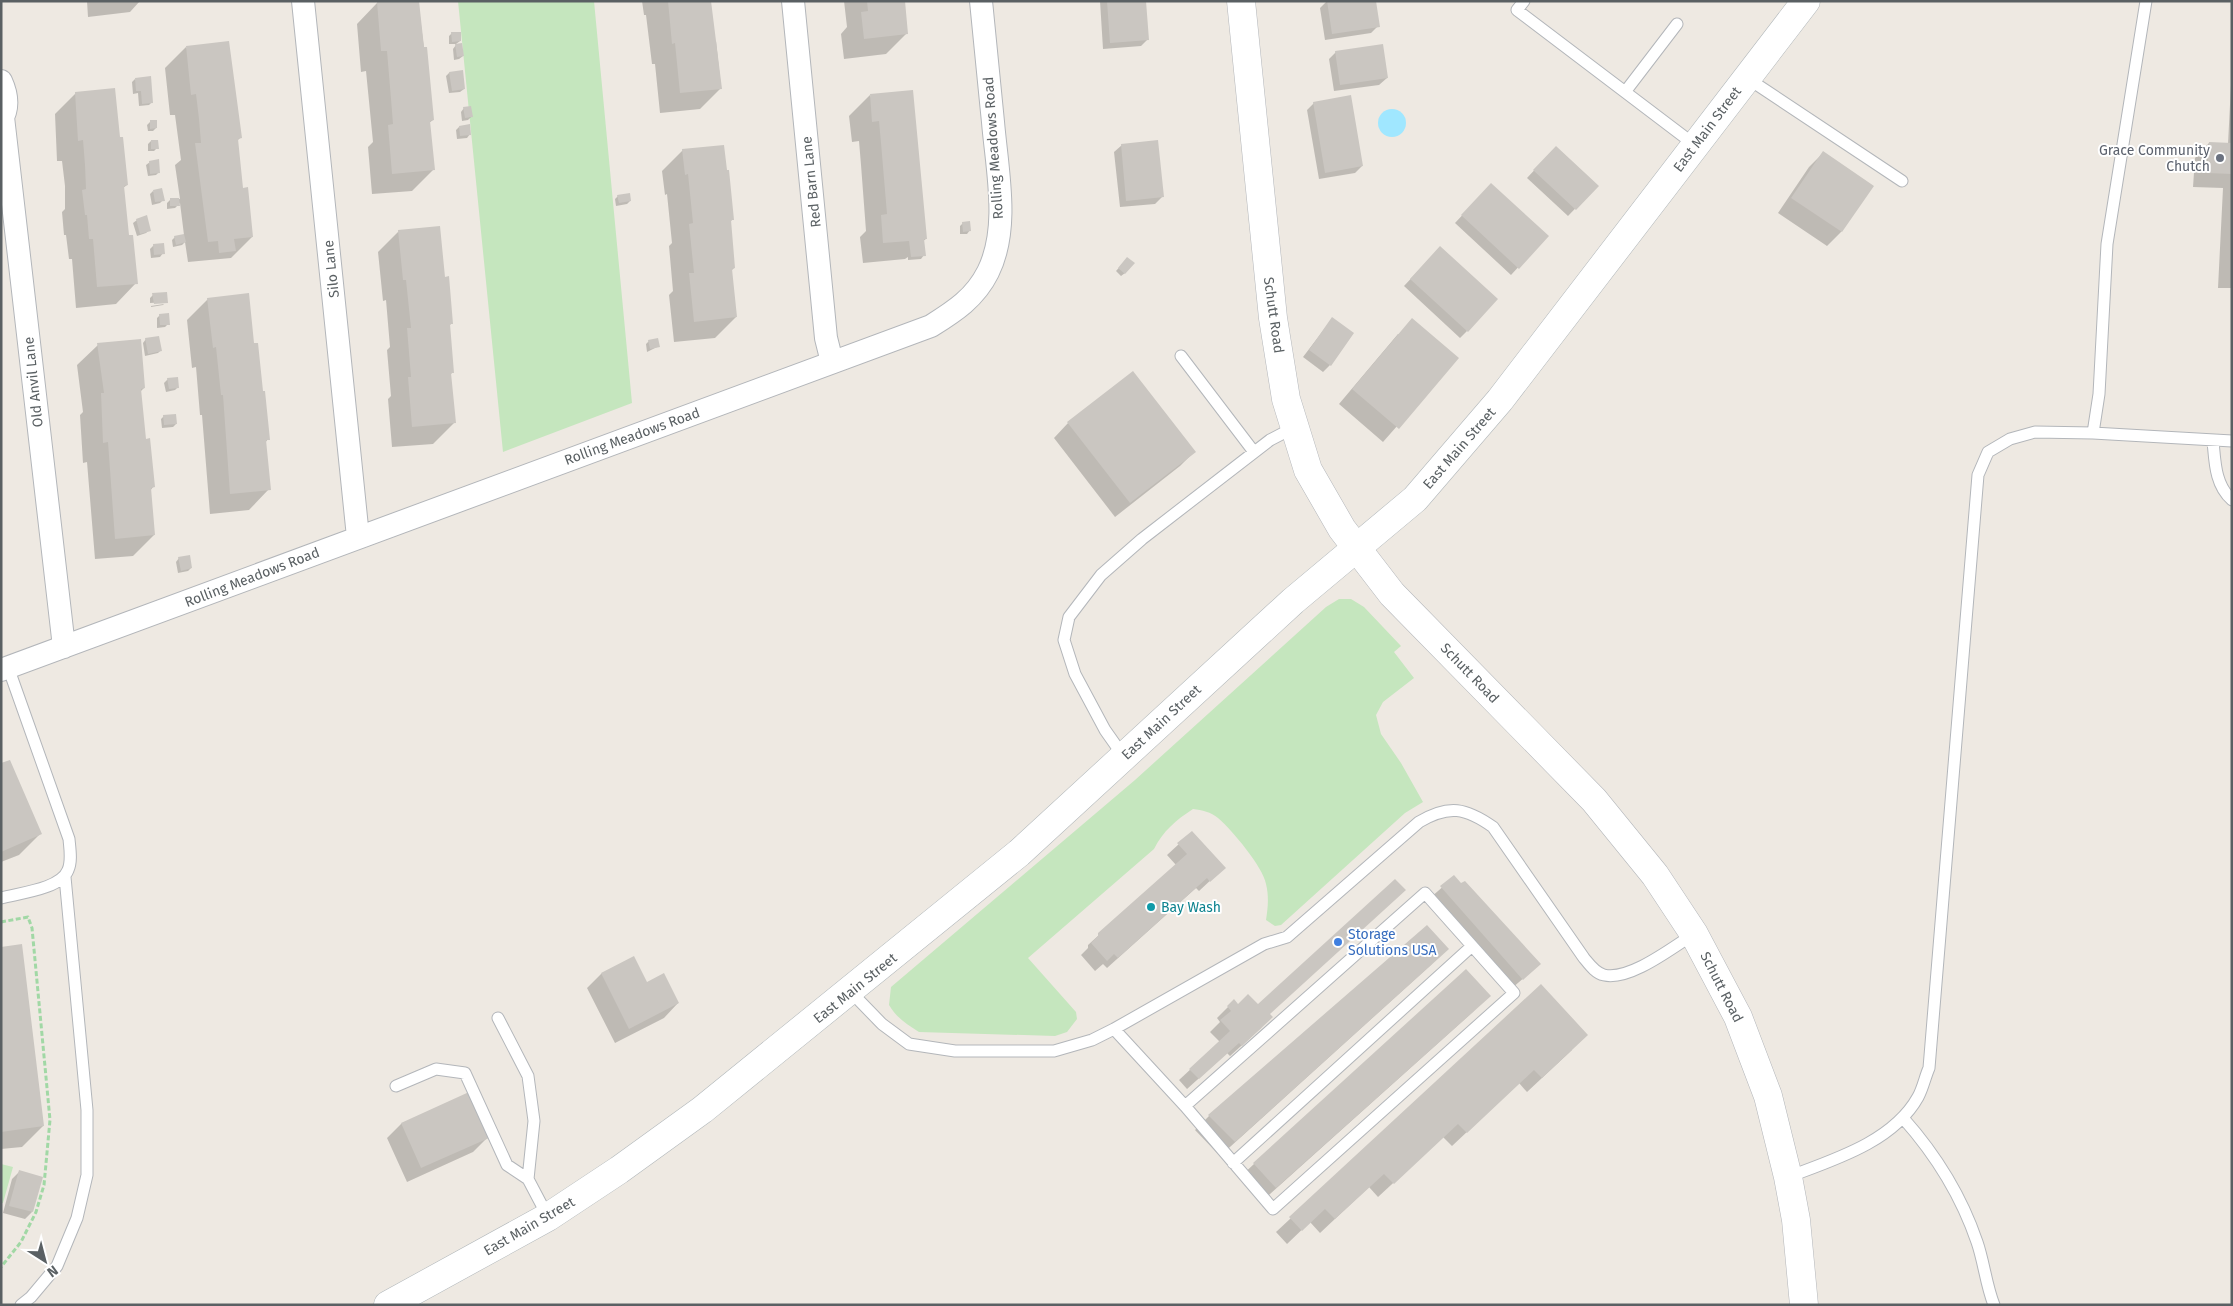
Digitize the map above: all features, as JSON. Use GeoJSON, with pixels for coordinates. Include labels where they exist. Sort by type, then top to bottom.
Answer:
{"type":"FeatureCollection","features":[{"type":"Feature","properties":{"kind":"main road","name":"Schutt Road"},"geometry":{"type":"LineString","coordinates":[[1241,1],[1273,318],[1286,400],[1308,470],[1342,529],[1392,594],[1594,800],[1655,875],[1694,934],[1738,1017],[1768,1096],[1796,1220],[1804,1305]]}},
{"type":"Feature","properties":{"kind":"main road","name":"East Main Street"},"geometry":{"type":"LineString","coordinates":[[388,1305],[548,1217],[619,1170],[702,1110],[851,992],[1019,853],[1293,601],[1415,499],[1500,400],[1806,1]]}},
{"type":"Feature","properties":{"kind":"street","name":"Silo Lane"},"geometry":{"type":"LineString","coordinates":[[303,1],[358,537]]}},
{"type":"Feature","properties":{"kind":"street","name":"Red Barn Lane"},"geometry":{"type":"LineString","coordinates":[[792,1],[826,338],[832,362]]}},
{"type":"Feature","properties":{"kind":"street","name":"Rolling Meadows Road"},"geometry":{"type":"LineString","coordinates":[[5,669],[931,326],[957,310],[979,287],[995,256],[999,234],[999,190],[981,1]]}},
{"type":"Feature","properties":{"kind":"street","name":"Old Anvil Lane"},"geometry":{"type":"LineString","coordinates":[[1,81],[6,92],[6,105],[2,119],[64,647]]}},
{"type":"Feature","properties":{"kind":"lane"},"geometry":{"type":"LineString","coordinates":[[1524,1],[1517,10],[1695,145]]}},
{"type":"Feature","properties":{"kind":"lane"},"geometry":{"type":"LineString","coordinates":[[2093,433],[2099,394],[2107,244],[2146,1]]}},
{"type":"Feature","properties":{"kind":"lane"},"geometry":{"type":"LineString","coordinates":[[1625,92],[1677,24]]}},
{"type":"Feature","properties":{"kind":"lane"},"geometry":{"type":"LineString","coordinates":[[1746,78],[1902,181]]}},
{"type":"Feature","properties":{"kind":"lane"},"geometry":{"type":"LineString","coordinates":[[1181,356],[1254,452]]}},
{"type":"Feature","properties":{"kind":"lane"},"geometry":{"type":"LineString","coordinates":[[1124,757],[1105,730],[1074,674],[1064,640],[1069,617],[1108,569],[1142,539],[1270,440],[1295,427]]}},
{"type":"Feature","properties":{"kind":"lane"},"geometry":{"type":"LineString","coordinates":[[1788,1178],[1862,1148],[1903,1118],[1918,1097],[1929,1068],[1978,474],[1988,452],[2010,439],[2034,432],[2093,433],[2232,442]]}},
{"type":"Feature","properties":{"kind":"lane"},"geometry":{"type":"LineString","coordinates":[[2213,441],[2215,468],[2223,493],[2232,500]]}},
{"type":"Feature","properties":{"kind":"lane"},"geometry":{"type":"LineString","coordinates":[[5,669],[69,839],[70,858],[65,877],[87,1110],[88,1175],[77,1218],[57,1266],[31,1297],[21,1305]]}},
{"type":"Feature","properties":{"kind":"lane"},"geometry":{"type":"LineString","coordinates":[[851,992],[882,1024],[909,1044],[955,1051],[1054,1051],[1092,1040],[1264,944],[1287,937],[1419,822],[1434,813],[1449,810],[1464,811],[1477,816],[1493,827],[1584,958],[1593,968],[1604,975],[1615,975],[1631,971],[1694,934]]}},
{"type":"Feature","properties":{"kind":"lane"},"geometry":{"type":"LineString","coordinates":[[1,898],[53,885],[65,877]]}},
{"type":"Feature","properties":{"kind":"lane"},"geometry":{"type":"LineString","coordinates":[[1114,1029],[1185,1106],[1273,1210],[1514,993],[1425,894],[1185,1106]]}},
{"type":"Feature","properties":{"kind":"lane"},"geometry":{"type":"LineString","coordinates":[[1234,1164],[1472,946]]}},
{"type":"Feature","properties":{"kind":"lane"},"geometry":{"type":"LineString","coordinates":[[498,1018],[528,1076],[534,1121],[528,1179]]}},
{"type":"Feature","properties":{"kind":"lane"},"geometry":{"type":"LineString","coordinates":[[396,1086],[436,1069],[465,1073],[507,1165],[528,1179],[548,1217]]}},
{"type":"Feature","properties":{"kind":"lane"},"geometry":{"type":"LineString","coordinates":[[1903,1118],[1925,1144],[1959,1196],[1978,1243],[1994,1305]]}},
{"type":"Feature","properties":{"kind":"path"},"geometry":{"type":"LineString","coordinates":[[1,922],[28,917],[32,928],[50,1120],[44,1186],[36,1212],[21,1242],[1,1267]]}},
{"type":"Feature","properties":{"kind":"green space"},"geometry":{"type":"Polygon","coordinates":[[[458,1],[594,1],[632,403],[503,452],[458,1]]]}},
{"type":"Feature","properties":{"kind":"green space"},"geometry":{"type":"Polygon","coordinates":[[[1339,599],[1351,599],[1364,607],[1401,646],[1394,652],[1414,678],[1383,702],[1376,715],[1381,734],[1401,763],[1423,802],[1405,813],[1281,925],[1275,926],[1266,920],[1267,888],[1264,877],[1253,859],[1239,840],[1218,818],[1212,814],[1193,809],[1170,826],[1154,849],[1028,958],[1076,1012],[1077,1019],[1067,1032],[1055,1036],[919,1032],[892,1010],[889,1005],[891,987],[1135,780],[1326,607],[1339,599]]]}},
{"type":"Feature","properties":{"kind":"green space"},"geometry":{"type":"Polygon","coordinates":[[[1,1164],[13,1167],[3,1203],[1,1203],[1,1164]]]}},
{"type":"Feature","properties":{"kind":"water"},"geometry":{"type":"Polygon","coordinates":[[[1392,109],[1402,113],[1406,123],[1402,133],[1392,137],[1382,133],[1378,123],[1382,113],[1392,109]]]}},
{"type":"Feature","properties":{"kind":"building"},"geometry":{"type":"Polygon","coordinates":[[[419,1],[424,47],[427,47],[434,120],[430,121],[435,170],[392,174],[388,125],[393,124],[387,51],[381,51],[377,2],[419,1]]]}},
{"type":"Feature","properties":{"kind":"building"},"geometry":{"type":"Polygon","coordinates":[[[668,1],[711,1],[722,89],[680,93],[675,43],[672,44],[668,1]]]}},
{"type":"Feature","properties":{"kind":"building"},"geometry":{"type":"Polygon","coordinates":[[[867,1],[905,1],[908,34],[864,39],[861,12],[868,11],[867,1]]]}},
{"type":"Feature","properties":{"kind":"building"},"geometry":{"type":"Polygon","coordinates":[[[1107,1],[1146,1],[1149,40],[1110,43],[1107,1]]]}},
{"type":"Feature","properties":{"kind":"building"},"geometry":{"type":"Polygon","coordinates":[[[1327,1],[1376,1],[1380,27],[1332,34],[1327,1]]]}},
{"type":"Feature","properties":{"kind":"building"},"geometry":{"type":"Polygon","coordinates":[[[451,32],[461,32],[461,41],[452,42],[451,32]]]}},
{"type":"Feature","properties":{"kind":"building"},"geometry":{"type":"Polygon","coordinates":[[[229,41],[242,138],[238,139],[243,188],[248,187],[253,237],[234,239],[236,251],[219,253],[218,241],[208,242],[195,143],[201,143],[199,119],[196,94],[191,95],[186,46],[229,41]]]}},
{"type":"Feature","properties":{"kind":"building"},"geometry":{"type":"Polygon","coordinates":[[[462,43],[464,56],[457,57],[455,44],[462,43]]]}},
{"type":"Feature","properties":{"kind":"building"},"geometry":{"type":"Polygon","coordinates":[[[1383,44],[1388,78],[1340,85],[1335,51],[1383,44]]]}},
{"type":"Feature","properties":{"kind":"building"},"geometry":{"type":"Polygon","coordinates":[[[463,70],[465,89],[452,91],[449,72],[463,70]]]}},
{"type":"Feature","properties":{"kind":"building"},"geometry":{"type":"Polygon","coordinates":[[[151,76],[153,103],[142,104],[141,91],[136,91],[135,78],[151,76]]]}},
{"type":"Feature","properties":{"kind":"building"},"geometry":{"type":"Polygon","coordinates":[[[115,88],[120,137],[123,137],[128,185],[124,186],[129,235],[133,235],[138,284],[97,287],[93,239],[89,239],[82,190],[86,189],[85,165],[83,140],[78,141],[75,92],[115,88]]]}},
{"type":"Feature","properties":{"kind":"building"},"geometry":{"type":"Polygon","coordinates":[[[913,90],[927,239],[924,239],[926,256],[911,257],[909,241],[883,243],[881,215],[887,214],[881,143],[879,121],[872,122],[870,94],[913,90]]]}},
{"type":"Feature","properties":{"kind":"building"},"geometry":{"type":"Polygon","coordinates":[[[1351,95],[1363,166],[1325,173],[1313,102],[1351,95]]]}},
{"type":"Feature","properties":{"kind":"building"},"geometry":{"type":"Polygon","coordinates":[[[471,106],[473,117],[465,118],[463,107],[471,106]]]}},
{"type":"Feature","properties":{"kind":"building"},"geometry":{"type":"Polygon","coordinates":[[[150,120],[157,120],[157,128],[150,129],[150,120]]]}},
{"type":"Feature","properties":{"kind":"building"},"geometry":{"type":"Polygon","coordinates":[[[470,124],[471,135],[460,136],[459,126],[470,124]]]}},
{"type":"Feature","properties":{"kind":"building"},"geometry":{"type":"Polygon","coordinates":[[[151,140],[158,140],[159,149],[151,149],[151,140]]]}},
{"type":"Feature","properties":{"kind":"building"},"geometry":{"type":"Polygon","coordinates":[[[1158,140],[1164,197],[1126,201],[1121,144],[1158,140]]]}},
{"type":"Feature","properties":{"kind":"building","name":"Grace Community Chutch"},"geometry":{"type":"Polygon","coordinates":[[[2209,142],[2232,143],[2232,174],[2207,173],[2209,142]]]}},
{"type":"Feature","properties":{"kind":"building"},"geometry":{"type":"Polygon","coordinates":[[[724,145],[727,170],[729,170],[734,220],[731,220],[735,268],[732,269],[737,317],[694,322],[689,273],[694,273],[689,224],[693,223],[688,174],[685,175],[682,149],[724,145]]]}},
{"type":"Feature","properties":{"kind":"building"},"geometry":{"type":"Polygon","coordinates":[[[1556,146],[1599,186],[1576,210],[1533,170],[1556,146]]]}},
{"type":"Feature","properties":{"kind":"building"},"geometry":{"type":"Polygon","coordinates":[[[1823,151],[1874,186],[1842,232],[1791,198],[1823,151]]]}},
{"type":"Feature","properties":{"kind":"building"},"geometry":{"type":"Polygon","coordinates":[[[159,159],[160,173],[150,174],[149,161],[159,159]]]}},
{"type":"Feature","properties":{"kind":"building"},"geometry":{"type":"Polygon","coordinates":[[[1491,183],[1549,236],[1519,269],[1461,215],[1491,183]]]}},
{"type":"Feature","properties":{"kind":"building"},"geometry":{"type":"Polygon","coordinates":[[[162,188],[165,201],[155,202],[153,190],[162,188]]]}},
{"type":"Feature","properties":{"kind":"building"},"geometry":{"type":"Polygon","coordinates":[[[630,193],[631,201],[619,203],[617,195],[630,193]]]}},
{"type":"Feature","properties":{"kind":"building"},"geometry":{"type":"Polygon","coordinates":[[[170,198],[179,198],[180,206],[170,206],[170,198]]]}},
{"type":"Feature","properties":{"kind":"building"},"geometry":{"type":"Polygon","coordinates":[[[147,215],[151,231],[140,234],[136,219],[147,215]]]}},
{"type":"Feature","properties":{"kind":"building"},"geometry":{"type":"Polygon","coordinates":[[[970,221],[971,231],[963,232],[962,222],[970,221]]]}},
{"type":"Feature","properties":{"kind":"building"},"geometry":{"type":"Polygon","coordinates":[[[440,226],[445,277],[449,276],[453,324],[450,324],[454,373],[451,373],[456,423],[412,427],[408,377],[411,377],[407,328],[411,328],[406,280],[403,280],[398,230],[440,226]]]}},
{"type":"Feature","properties":{"kind":"building"},"geometry":{"type":"Polygon","coordinates":[[[184,234],[186,242],[176,245],[174,236],[184,234]]]}},
{"type":"Feature","properties":{"kind":"building"},"geometry":{"type":"Polygon","coordinates":[[[164,243],[165,254],[154,255],[153,244],[164,243]]]}},
{"type":"Feature","properties":{"kind":"building"},"geometry":{"type":"Polygon","coordinates":[[[1440,246],[1498,299],[1468,332],[1410,279],[1440,246]]]}},
{"type":"Feature","properties":{"kind":"building"},"geometry":{"type":"Polygon","coordinates":[[[1127,257],[1135,263],[1125,274],[1118,268],[1127,257]]]}},
{"type":"Feature","properties":{"kind":"building"},"geometry":{"type":"Polygon","coordinates":[[[167,292],[168,303],[154,304],[152,293],[167,292]]]}},
{"type":"Feature","properties":{"kind":"building"},"geometry":{"type":"Polygon","coordinates":[[[249,293],[254,343],[258,343],[263,391],[265,391],[270,440],[266,440],[271,490],[230,494],[223,395],[221,395],[216,347],[213,348],[207,298],[249,293]]]}},
{"type":"Feature","properties":{"kind":"building"},"geometry":{"type":"Polygon","coordinates":[[[169,313],[170,325],[160,325],[159,314],[169,313]]]}},
{"type":"Feature","properties":{"kind":"building"},"geometry":{"type":"Polygon","coordinates":[[[1332,317],[1354,333],[1331,366],[1309,350],[1332,317]]]}},
{"type":"Feature","properties":{"kind":"building"},"geometry":{"type":"Polygon","coordinates":[[[1412,318],[1459,358],[1399,429],[1352,389],[1412,318]]]}},
{"type":"Feature","properties":{"kind":"building"},"geometry":{"type":"Polygon","coordinates":[[[159,336],[162,351],[148,354],[145,338],[159,336]]]}},
{"type":"Feature","properties":{"kind":"building"},"geometry":{"type":"Polygon","coordinates":[[[658,338],[660,347],[650,349],[648,340],[658,338]]]}},
{"type":"Feature","properties":{"kind":"building"},"geometry":{"type":"Polygon","coordinates":[[[141,339],[145,388],[141,389],[146,439],[150,438],[155,487],[151,488],[155,535],[115,539],[108,442],[103,443],[101,393],[104,393],[97,343],[141,339]]]}},
{"type":"Feature","properties":{"kind":"building"},"geometry":{"type":"Polygon","coordinates":[[[1133,371],[1196,452],[1130,503],[1067,422],[1133,371]]]}},
{"type":"Feature","properties":{"kind":"building"},"geometry":{"type":"Polygon","coordinates":[[[178,377],[179,388],[169,389],[167,378],[178,377]]]}},
{"type":"Feature","properties":{"kind":"building"},"geometry":{"type":"Polygon","coordinates":[[[176,414],[177,424],[164,425],[163,415],[176,414]]]}},
{"type":"Feature","properties":{"kind":"building"},"geometry":{"type":"Polygon","coordinates":[[[190,555],[192,568],[181,571],[178,557],[190,555]]]}},
{"type":"Feature","properties":{"kind":"building"},"geometry":{"type":"Polygon","coordinates":[[[10,760],[42,834],[1,852],[1,763],[10,760]]]}},
{"type":"Feature","properties":{"kind":"building","name":"Bay Wash"},"geometry":{"type":"Polygon","coordinates":[[[1192,831],[1226,868],[1210,882],[1207,878],[1118,958],[1114,954],[1107,961],[1091,943],[1098,936],[1098,933],[1187,854],[1177,843],[1192,831]]]}},
{"type":"Feature","properties":{"kind":"building"},"geometry":{"type":"Polygon","coordinates":[[[1454,875],[1461,883],[1465,881],[1541,964],[1523,980],[1440,886],[1454,875]]]}},
{"type":"Feature","properties":{"kind":"building","name":"Storage Solutions USA"},"geometry":{"type":"Polygon","coordinates":[[[1395,879],[1406,890],[1270,1014],[1273,1017],[1242,1046],[1239,1043],[1199,1079],[1189,1069],[1230,1031],[1220,1020],[1231,1011],[1227,1006],[1234,999],[1238,1004],[1248,994],[1258,1004],[1395,879]]]}},
{"type":"Feature","properties":{"kind":"building"},"geometry":{"type":"Polygon","coordinates":[[[1427,925],[1449,949],[1235,1142],[1208,1115],[1427,925]]]}},
{"type":"Feature","properties":{"kind":"building"},"geometry":{"type":"Polygon","coordinates":[[[22,944],[44,1126],[1,1132],[1,947],[22,944]]]}},
{"type":"Feature","properties":{"kind":"building"},"geometry":{"type":"Polygon","coordinates":[[[634,956],[647,982],[664,973],[679,1003],[629,1029],[601,973],[634,956]]]}},
{"type":"Feature","properties":{"kind":"building"},"geometry":{"type":"Polygon","coordinates":[[[1466,969],[1491,996],[1276,1188],[1253,1163],[1466,969]]]}},
{"type":"Feature","properties":{"kind":"building"},"geometry":{"type":"Polygon","coordinates":[[[1541,984],[1588,1035],[1542,1078],[1534,1070],[1467,1133],[1458,1124],[1394,1184],[1384,1174],[1335,1219],[1325,1209],[1302,1231],[1289,1217],[1541,984]]]}},
{"type":"Feature","properties":{"kind":"building"},"geometry":{"type":"Polygon","coordinates":[[[469,1092],[489,1138],[421,1168],[401,1123],[469,1092]]]}},
{"type":"Feature","properties":{"kind":"building"},"geometry":{"type":"Polygon","coordinates":[[[19,1170],[43,1177],[33,1212],[9,1206],[19,1170]]]}},
{"type":"Feature","properties":{"kind":"place","name":"Grace Community Chutch"},"geometry":{"type":"Point","coordinates":[2220,158]}},
{"type":"Feature","properties":{"kind":"place","name":"Bay Wash"},"geometry":{"type":"Point","coordinates":[1151,907]}},
{"type":"Feature","properties":{"kind":"place","name":"Storage Solutions USA"},"geometry":{"type":"Point","coordinates":[1338,942]}}]}
